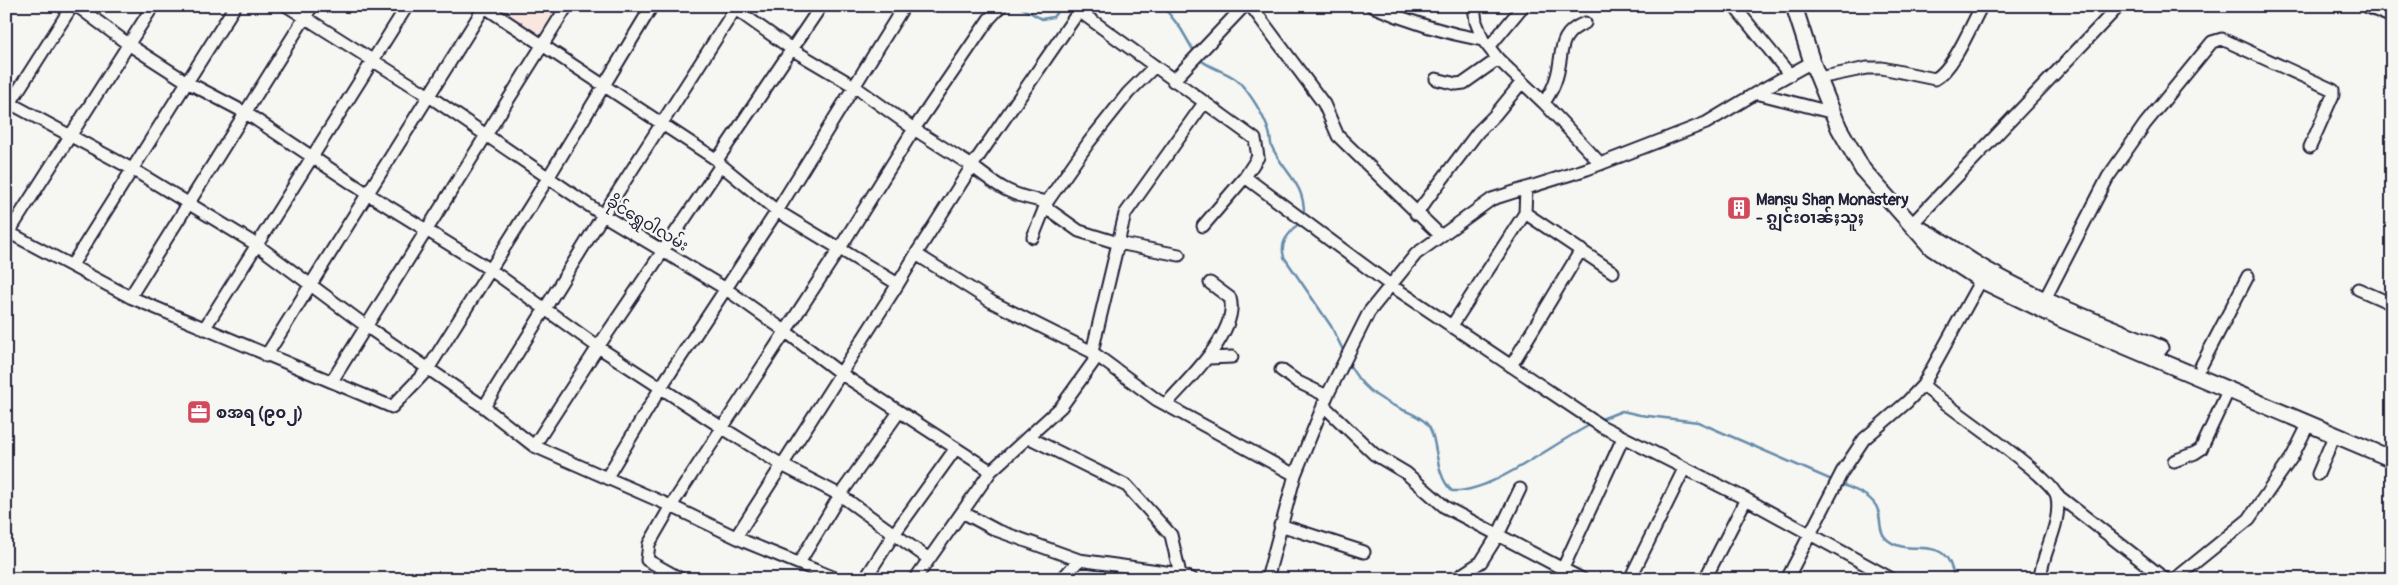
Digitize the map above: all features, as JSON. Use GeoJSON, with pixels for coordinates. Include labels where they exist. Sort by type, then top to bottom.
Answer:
{"type":"FeatureCollection","features":[{"type":"Feature","properties":{"kind":"main road"},"geometry":{"type":"LineString","coordinates":[[1795,7],[1812,62],[1839,128],[1863,170],[1932,248],[1981,280],[2061,319],[2392,459]]}},
{"type":"Feature","properties":{"kind":"main road"},"geometry":{"type":"LineString","coordinates":[[1913,226],[1939,238],[1987,271],[2044,299],[2392,449]]}},
{"type":"Feature","properties":{"kind":"street"},"geometry":{"type":"LineString","coordinates":[[72,6],[8,105],[71,135],[132,169],[190,202],[257,245],[366,326],[484,408],[534,446],[607,477],[736,537],[837,579]]}},
{"type":"Feature","properties":{"kind":"street"},"geometry":{"type":"LineString","coordinates":[[77,6],[128,44],[188,82],[246,113],[368,194],[491,270],[598,347],[721,427],[782,465],[840,495],[929,559]]}},
{"type":"Feature","properties":{"kind":"street"},"geometry":{"type":"LineString","coordinates":[[153,6],[8,232],[130,297],[266,356],[392,406],[428,369],[548,178],[652,6]]}},
{"type":"Feature","properties":{"kind":"street"},"geometry":{"type":"LineString","coordinates":[[72,265],[235,6]]}},
{"type":"Feature","properties":{"kind":"street","name":"ခိုင်ရွှေဝါလမ်း"},"geometry":{"type":"LineString","coordinates":[[287,6],[429,96],[603,215],[726,289],[840,373],[991,471]]}},
{"type":"Feature","properties":{"kind":"street"},"geometry":{"type":"LineString","coordinates":[[130,297],[312,6]]}},
{"type":"Feature","properties":{"kind":"street"},"geometry":{"type":"LineString","coordinates":[[204,329],[407,6]]}},
{"type":"Feature","properties":{"kind":"street"},"geometry":{"type":"LineString","coordinates":[[332,381],[566,6]]}},
{"type":"Feature","properties":{"kind":"street"},"geometry":{"type":"LineString","coordinates":[[534,446],[598,347],[664,252],[719,162],[820,6]]}},
{"type":"Feature","properties":{"kind":"street"},"geometry":{"type":"LineString","coordinates":[[607,477],[661,387],[777,211],[904,6]]}},
{"type":"Feature","properties":{"kind":"street"},"geometry":{"type":"LineString","coordinates":[[681,579],[648,560],[649,544],[670,506],[840,248],[914,129],[989,18],[1001,6]]}},
{"type":"Feature","properties":{"kind":"street"},"geometry":{"type":"LineString","coordinates":[[1173,81],[1244,6]]}},
{"type":"Feature","properties":{"kind":"street"},"geometry":{"type":"LineString","coordinates":[[1250,6],[1324,104],[1338,136],[1416,214],[1440,235]]}},
{"type":"Feature","properties":{"kind":"street"},"geometry":{"type":"LineString","coordinates":[[1372,6],[1402,19],[1486,43]]}},
{"type":"Feature","properties":{"kind":"street"},"geometry":{"type":"LineString","coordinates":[[1474,6],[1476,22],[1486,43],[1498,59],[1544,103],[1601,164]]}},
{"type":"Feature","properties":{"kind":"street"},"geometry":{"type":"LineString","coordinates":[[1486,43],[1523,6]]}},
{"type":"Feature","properties":{"kind":"street"},"geometry":{"type":"LineString","coordinates":[[1734,6],[1790,75]]}},
{"type":"Feature","properties":{"kind":"street"},"geometry":{"type":"LineString","coordinates":[[1913,226],[2119,6]]}},
{"type":"Feature","properties":{"kind":"street"},"geometry":{"type":"LineString","coordinates":[[2366,6],[2392,17]]}},
{"type":"Feature","properties":{"kind":"street"},"geometry":{"type":"LineString","coordinates":[[266,356],[484,7],[719,162],[777,211],[898,284]]}},
{"type":"Feature","properties":{"kind":"street"},"geometry":{"type":"LineString","coordinates":[[484,408],[544,308],[662,124],[734,7],[793,50],[854,86],[914,129],[972,166],[1001,189],[1046,205],[1079,231],[1118,243],[1179,256]]}},
{"type":"Feature","properties":{"kind":"street"},"geometry":{"type":"LineString","coordinates":[[736,537],[972,166],[1077,9],[1254,139],[1258,157],[1245,177],[1203,226]]}},
{"type":"Feature","properties":{"kind":"street"},"geometry":{"type":"LineString","coordinates":[[1819,78],[1867,68],[1882,68],[1936,80],[1942,76],[1979,11]]}},
{"type":"Feature","properties":{"kind":"street"},"geometry":{"type":"LineString","coordinates":[[1544,103],[1555,82],[1564,40],[1572,28],[1585,23]]}},
{"type":"Feature","properties":{"kind":"street"},"geometry":{"type":"LineString","coordinates":[[2044,299],[2108,177],[2144,124],[2212,42],[2222,39],[2333,90],[2333,95],[2310,147]]}},
{"type":"Feature","properties":{"kind":"street"},"geometry":{"type":"LineString","coordinates":[[1436,79],[1456,84],[1464,83],[1498,59]]}},
{"type":"Feature","properties":{"kind":"street"},"geometry":{"type":"LineString","coordinates":[[1267,579],[1295,475],[1325,401],[1368,312],[1389,284],[1416,254],[1492,199],[1601,164],[1706,124],[1756,93],[1812,62]]}},
{"type":"Feature","properties":{"kind":"street"},"geometry":{"type":"LineString","coordinates":[[1033,237],[1046,205],[1128,93],[1155,66]]}},
{"type":"Feature","properties":{"kind":"street"},"geometry":{"type":"LineString","coordinates":[[1416,214],[1478,132],[1495,115],[1522,82]]}},
{"type":"Feature","properties":{"kind":"street"},"geometry":{"type":"LineString","coordinates":[[1756,93],[1834,113]]}},
{"type":"Feature","properties":{"kind":"street"},"geometry":{"type":"LineString","coordinates":[[915,579],[991,471],[1061,407],[1095,354],[1125,214],[1204,103]]}},
{"type":"Feature","properties":{"kind":"street"},"geometry":{"type":"LineString","coordinates":[[1245,177],[1451,328],[1591,420],[1623,438],[1746,499],[1809,534],[1876,575],[1892,579]]}},
{"type":"Feature","properties":{"kind":"street"},"geometry":{"type":"LineString","coordinates":[[1451,328],[1525,213],[1526,188]]}},
{"type":"Feature","properties":{"kind":"street"},"geometry":{"type":"LineString","coordinates":[[1525,213],[1613,272]]}},
{"type":"Feature","properties":{"kind":"street"},"geometry":{"type":"LineString","coordinates":[[1511,366],[1581,250]]}},
{"type":"Feature","properties":{"kind":"street"},"geometry":{"type":"LineString","coordinates":[[916,254],[992,302],[1095,354],[1166,404],[1295,475]]}},
{"type":"Feature","properties":{"kind":"street"},"geometry":{"type":"LineString","coordinates":[[2201,366],[2248,276]]}},
{"type":"Feature","properties":{"kind":"street"},"geometry":{"type":"LineString","coordinates":[[1787,579],[1833,487],[1864,438],[1907,402],[1923,385],[1981,280]]}},
{"type":"Feature","properties":{"kind":"street"},"geometry":{"type":"LineString","coordinates":[[1166,404],[1209,358],[1227,322],[1230,298],[1210,283]]}},
{"type":"Feature","properties":{"kind":"street"},"geometry":{"type":"LineString","coordinates":[[2358,289],[2392,304]]}},
{"type":"Feature","properties":{"kind":"street"},"geometry":{"type":"LineString","coordinates":[[1209,358],[1232,357]]}},
{"type":"Feature","properties":{"kind":"street"},"geometry":{"type":"LineString","coordinates":[[1281,370],[1325,401],[1374,454],[1406,473],[1445,507],[1498,535],[1561,574],[1582,579]]}},
{"type":"Feature","properties":{"kind":"street"},"geometry":{"type":"LineString","coordinates":[[1923,385],[2005,447],[2048,484],[2057,495],[2165,579]]}},
{"type":"Feature","properties":{"kind":"street"},"geometry":{"type":"LineString","coordinates":[[2174,461],[2201,449],[2229,389]]}},
{"type":"Feature","properties":{"kind":"street"},"geometry":{"type":"LineString","coordinates":[[799,564],[840,495],[899,412]]}},
{"type":"Feature","properties":{"kind":"street"},"geometry":{"type":"LineString","coordinates":[[2175,579],[2249,519],[2292,457],[2309,423]]}},
{"type":"Feature","properties":{"kind":"street"},"geometry":{"type":"LineString","coordinates":[[2318,474],[2335,434]]}},
{"type":"Feature","properties":{"kind":"street"},"geometry":{"type":"LineString","coordinates":[[1028,438],[1127,486],[1171,535],[1180,574]]}},
{"type":"Feature","properties":{"kind":"street"},"geometry":{"type":"LineString","coordinates":[[1561,574],[1623,438]]}},
{"type":"Feature","properties":{"kind":"street"},"geometry":{"type":"LineString","coordinates":[[865,579],[894,534],[956,448]]}},
{"type":"Feature","properties":{"kind":"street"},"geometry":{"type":"LineString","coordinates":[[1630,579],[1684,469]]}},
{"type":"Feature","properties":{"kind":"street"},"geometry":{"type":"LineString","coordinates":[[1455,579],[1481,562],[1498,535],[1520,489]]}},
{"type":"Feature","properties":{"kind":"street"},"geometry":{"type":"LineString","coordinates":[[2040,579],[2057,515],[2057,495]]}},
{"type":"Feature","properties":{"kind":"street"},"geometry":{"type":"LineString","coordinates":[[1705,579],[1746,499]]}},
{"type":"Feature","properties":{"kind":"street"},"geometry":{"type":"LineString","coordinates":[[962,512],[996,530],[1079,560],[1180,574],[1192,579]]}},
{"type":"Feature","properties":{"kind":"street"},"geometry":{"type":"LineString","coordinates":[[1280,525],[1364,552]]}},
{"type":"Feature","properties":{"kind":"street"},"geometry":{"type":"LineString","coordinates":[[1062,579],[1079,560]]}},
{"type":"Feature","properties":{"kind":"shaded area"},"geometry":{"type":"Polygon","coordinates":[[[490,6],[559,6],[539,38],[490,6]]]}},
{"type":"Feature","properties":{"kind":"waterway"},"geometry":{"type":"LineString","coordinates":[[1020,7],[1042,19],[1053,17],[1062,6]]}},
{"type":"Feature","properties":{"kind":"waterway"},"geometry":{"type":"LineString","coordinates":[[1163,6],[1181,29],[1195,53]]}},
{"type":"Feature","properties":{"kind":"waterway"},"geometry":{"type":"LineString","coordinates":[[1198,58],[1236,79],[1253,100],[1267,126],[1272,147],[1301,195],[1304,215]]}},
{"type":"Feature","properties":{"kind":"waterway"},"geometry":{"type":"LineString","coordinates":[[1300,222],[1284,242],[1284,257],[1331,326],[1344,352]]}},
{"type":"Feature","properties":{"kind":"waterway"},"geometry":{"type":"LineString","coordinates":[[1348,362],[1363,385],[1376,396],[1418,417],[1427,424],[1431,430],[1442,475],[1452,491],[1467,490],[1503,476],[1592,424]]}},
{"type":"Feature","properties":{"kind":"waterway"},"geometry":{"type":"LineString","coordinates":[[1599,420],[1622,411],[1698,422],[1834,481]]}},
{"type":"Feature","properties":{"kind":"waterway"},"geometry":{"type":"LineString","coordinates":[[1841,484],[1863,494],[1874,503],[1879,512],[1882,532],[1889,541],[1898,546],[1937,550],[1945,555],[1950,564],[1954,579]]}},
{"type":"Feature","properties":{"kind":"place","name":"Mansu Shan Monastery - ၵျွင်းဝၢၼ်ႈသူႈ"},"geometry":{"type":"Point","coordinates":[1739,208]}},
{"type":"Feature","properties":{"kind":"place","name":"စအရ (၉၀၂)"},"geometry":{"type":"Point","coordinates":[199,412]}}]}
